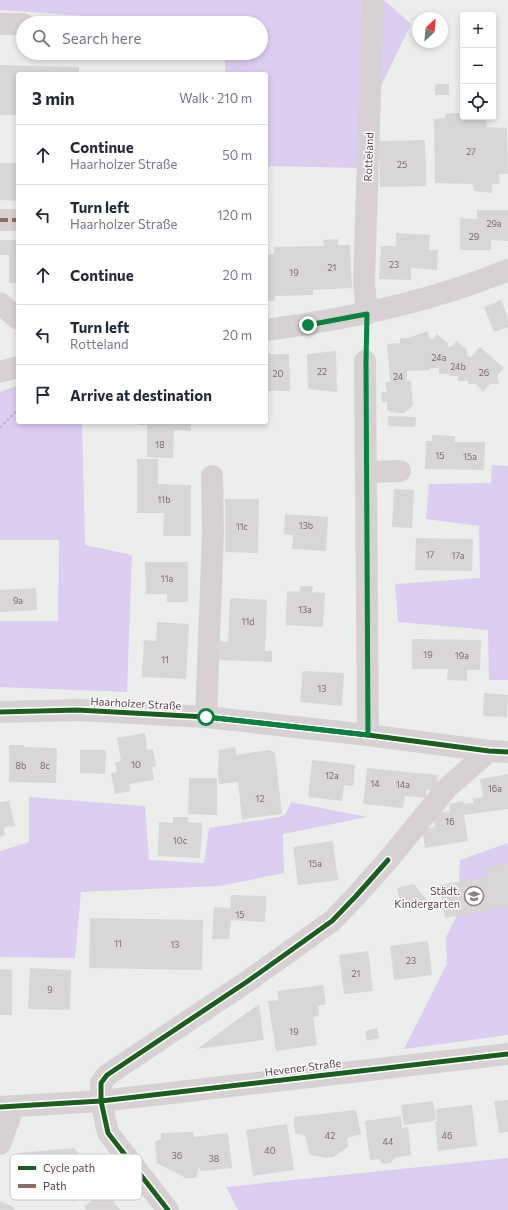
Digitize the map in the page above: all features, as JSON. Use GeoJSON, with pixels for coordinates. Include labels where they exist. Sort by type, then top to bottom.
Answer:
{"type":"FeatureCollection","features":[{"type":"Feature","properties":{"kind":"street","name":"Rotteland"},"geometry":{"type":"LineString","coordinates":[[367,314],[364,282],[373,0]]}},
{"type":"Feature","properties":{"kind":"street"},"geometry":{"type":"LineString","coordinates":[[0,24],[16,24]]}},
{"type":"Feature","properties":{"kind":"street"},"geometry":{"type":"LineString","coordinates":[[0,220],[16,220]]}},
{"type":"Feature","properties":{"kind":"street"},"geometry":{"type":"LineString","coordinates":[[268,330],[308,325],[367,314],[430,297],[508,270]]}},
{"type":"Feature","properties":{"kind":"street"},"geometry":{"type":"LineString","coordinates":[[0,303],[16,317]]}},
{"type":"Feature","properties":{"kind":"street"},"geometry":{"type":"LineString","coordinates":[[366,361],[368,735]]}},
{"type":"Feature","properties":{"kind":"street"},"geometry":{"type":"LineString","coordinates":[[0,372],[16,368]]}},
{"type":"Feature","properties":{"kind":"street"},"geometry":{"type":"LineString","coordinates":[[366,472],[400,471]]}},
{"type":"Feature","properties":{"kind":"street"},"geometry":{"type":"LineString","coordinates":[[206,717],[213,532],[212,476]]}},
{"type":"Feature","properties":{"kind":"street","name":"Haarholzer Straße"},"geometry":{"type":"LineString","coordinates":[[0,712],[77,710],[206,717],[498,751]]}},
{"type":"Feature","properties":{"kind":"street"},"geometry":{"type":"LineString","coordinates":[[124,1154],[108,1133],[101,1101],[101,1084],[107,1075],[248,981],[325,926],[356,896],[388,860],[447,788],[498,751]]}},
{"type":"Feature","properties":{"kind":"street","name":"Hevener Straße"},"geometry":{"type":"LineString","coordinates":[[6,1107],[101,1101],[508,1054]]}},
{"type":"Feature","properties":{"kind":"street"},"geometry":{"type":"LineString","coordinates":[[0,1144],[10,1117],[6,1107]]}},
{"type":"Feature","properties":{"kind":"street"},"geometry":{"type":"LineString","coordinates":[[142,1177],[168,1210]]}},
{"type":"Feature","properties":{"kind":"path"},"geometry":{"type":"LineString","coordinates":[[0,428],[16,412]]}},
{"type":"Feature","properties":{"kind":"shaded area"},"geometry":{"type":"Polygon","coordinates":[[[0,0],[384,0],[411,24],[364,121],[363,168],[268,166],[268,72],[225,72],[225,60],[268,60],[268,16],[85,16],[0,10],[0,0]]]}},
{"type":"Feature","properties":{"kind":"shaded area"},"geometry":{"type":"Polygon","coordinates":[[[16,386],[16,424],[82,424],[85,545],[132,555],[127,692],[0,687],[0,621],[58,621],[59,540],[0,540],[0,392],[16,386]]]}},
{"type":"Feature","properties":{"kind":"shaded area"},"geometry":{"type":"Polygon","coordinates":[[[492,465],[508,466],[508,680],[489,680],[488,630],[398,622],[395,584],[480,578],[479,526],[426,519],[429,484],[491,483],[492,465]]]}},
{"type":"Feature","properties":{"kind":"shaded area"},"geometry":{"type":"Polygon","coordinates":[[[29,797],[145,806],[149,860],[204,863],[209,828],[279,817],[285,815],[291,802],[367,817],[283,834],[284,873],[220,886],[81,892],[75,958],[0,957],[0,851],[29,842],[29,797]]]}},
{"type":"Feature","properties":{"kind":"shaded area"},"geometry":{"type":"Polygon","coordinates":[[[508,843],[508,1035],[404,1049],[447,964],[446,937],[458,913],[460,860],[508,843]]]}},
{"type":"Feature","properties":{"kind":"shaded area"},"geometry":{"type":"Polygon","coordinates":[[[508,1158],[508,1210],[238,1210],[226,1187],[508,1158]]]}},
{"type":"Feature","properties":{"kind":"building"},"geometry":{"type":"Polygon","coordinates":[[[0,65],[79,67],[79,72],[16,72],[16,115],[0,115],[0,65]]]}},
{"type":"Feature","properties":{"kind":"building"},"geometry":{"type":"Polygon","coordinates":[[[435,84],[449,84],[449,95],[435,95],[435,84]]]}},
{"type":"Feature","properties":{"kind":"building"},"geometry":{"type":"Polygon","coordinates":[[[459,113],[460,120],[486,120],[487,127],[507,128],[508,174],[499,174],[500,184],[492,184],[492,193],[474,191],[472,184],[435,183],[434,119],[446,118],[445,115],[459,113]]]}},
{"type":"Feature","properties":{"kind":"building"},"geometry":{"type":"Polygon","coordinates":[[[425,140],[426,186],[380,187],[379,141],[425,140]]]}},
{"type":"Feature","properties":{"kind":"building"},"geometry":{"type":"Polygon","coordinates":[[[0,163],[16,163],[16,201],[0,200],[0,163]]]}},
{"type":"Feature","properties":{"kind":"building"},"geometry":{"type":"Polygon","coordinates":[[[477,210],[508,210],[508,241],[491,240],[491,250],[460,250],[460,218],[477,219],[477,210]]]}},
{"type":"Feature","properties":{"kind":"building"},"geometry":{"type":"Polygon","coordinates":[[[396,233],[430,235],[429,250],[438,250],[437,270],[411,268],[411,280],[379,279],[381,246],[396,246],[396,233]]]}},
{"type":"Feature","properties":{"kind":"building"},"geometry":{"type":"Polygon","coordinates":[[[338,239],[338,245],[350,245],[352,288],[313,290],[313,295],[275,296],[275,301],[268,301],[268,254],[274,254],[274,247],[324,246],[323,240],[338,239]]]}},
{"type":"Feature","properties":{"kind":"building"},"geometry":{"type":"Polygon","coordinates":[[[0,240],[16,240],[16,283],[9,283],[9,255],[0,255],[0,240]]]}},
{"type":"Feature","properties":{"kind":"building"},"geometry":{"type":"Polygon","coordinates":[[[501,300],[508,318],[508,327],[494,332],[484,307],[501,300]]]}},
{"type":"Feature","properties":{"kind":"building"},"geometry":{"type":"Polygon","coordinates":[[[428,331],[429,338],[433,339],[437,334],[448,343],[448,347],[452,346],[457,341],[467,350],[467,356],[471,357],[480,347],[504,368],[497,376],[499,384],[490,384],[483,392],[476,384],[468,384],[468,381],[458,381],[458,376],[439,374],[439,368],[407,371],[407,381],[411,381],[413,406],[404,413],[396,413],[387,410],[387,402],[382,402],[381,392],[387,392],[385,382],[390,382],[387,344],[400,343],[400,338],[408,338],[428,331]]]}},
{"type":"Feature","properties":{"kind":"building"},"geometry":{"type":"Polygon","coordinates":[[[336,351],[337,392],[308,389],[307,354],[336,351]]]}},
{"type":"Feature","properties":{"kind":"building"},"geometry":{"type":"Polygon","coordinates":[[[268,354],[289,354],[290,391],[268,391],[268,354]]]}},
{"type":"Feature","properties":{"kind":"building"},"geometry":{"type":"Polygon","coordinates":[[[388,416],[416,417],[415,427],[388,426],[388,416]]]}},
{"type":"Feature","properties":{"kind":"building"},"geometry":{"type":"Polygon","coordinates":[[[191,424],[191,431],[174,430],[173,458],[147,457],[147,425],[138,425],[191,424]]]}},
{"type":"Feature","properties":{"kind":"building"},"geometry":{"type":"Polygon","coordinates":[[[432,435],[455,436],[455,442],[485,442],[484,470],[425,469],[426,441],[432,441],[432,435]]]}},
{"type":"Feature","properties":{"kind":"building"},"geometry":{"type":"Polygon","coordinates":[[[137,459],[158,459],[158,484],[191,485],[191,536],[163,536],[164,513],[137,513],[137,459]]]}},
{"type":"Feature","properties":{"kind":"building"},"geometry":{"type":"Polygon","coordinates":[[[394,489],[414,490],[412,528],[392,527],[394,489]]]}},
{"type":"Feature","properties":{"kind":"building"},"geometry":{"type":"Polygon","coordinates":[[[225,499],[259,499],[258,553],[225,552],[225,499]]]}},
{"type":"Feature","properties":{"kind":"building"},"geometry":{"type":"Polygon","coordinates":[[[285,514],[328,517],[326,551],[292,549],[293,535],[284,534],[285,514]]]}},
{"type":"Feature","properties":{"kind":"building"},"geometry":{"type":"Polygon","coordinates":[[[416,538],[473,539],[472,571],[415,570],[416,538]]]}},
{"type":"Feature","properties":{"kind":"building"},"geometry":{"type":"Polygon","coordinates":[[[145,562],[188,562],[188,602],[167,602],[167,594],[146,594],[145,562]]]}},
{"type":"Feature","properties":{"kind":"building"},"geometry":{"type":"Polygon","coordinates":[[[300,586],[313,586],[312,592],[325,593],[323,627],[286,625],[287,591],[300,592],[300,586]]]}},
{"type":"Feature","properties":{"kind":"building"},"geometry":{"type":"Polygon","coordinates":[[[36,588],[37,610],[0,612],[0,590],[36,588]]]}},
{"type":"Feature","properties":{"kind":"building"},"geometry":{"type":"Polygon","coordinates":[[[230,598],[267,600],[265,651],[272,651],[272,662],[219,660],[220,641],[228,642],[230,598]]]}},
{"type":"Feature","properties":{"kind":"building"},"geometry":{"type":"Polygon","coordinates":[[[157,622],[189,624],[186,679],[142,677],[144,640],[156,641],[157,622]]]}},
{"type":"Feature","properties":{"kind":"building"},"geometry":{"type":"Polygon","coordinates":[[[412,639],[481,640],[480,670],[467,670],[467,681],[447,680],[448,669],[412,669],[412,639]]]}},
{"type":"Feature","properties":{"kind":"building"},"geometry":{"type":"Polygon","coordinates":[[[303,671],[344,673],[342,706],[300,702],[303,671]]]}},
{"type":"Feature","properties":{"kind":"building"},"geometry":{"type":"Polygon","coordinates":[[[484,693],[508,695],[507,717],[483,716],[484,693]]]}},
{"type":"Feature","properties":{"kind":"building"},"geometry":{"type":"Polygon","coordinates":[[[145,733],[147,750],[153,749],[156,766],[152,767],[154,780],[129,784],[130,791],[115,794],[111,773],[117,772],[115,762],[121,761],[117,738],[145,733]]]}},
{"type":"Feature","properties":{"kind":"building"},"geometry":{"type":"Polygon","coordinates":[[[9,745],[57,748],[56,783],[9,782],[9,745]]]}},
{"type":"Feature","properties":{"kind":"building"},"geometry":{"type":"Polygon","coordinates":[[[235,747],[236,755],[269,750],[275,753],[282,814],[242,819],[238,782],[219,784],[219,750],[235,747]]]}},
{"type":"Feature","properties":{"kind":"building"},"geometry":{"type":"Polygon","coordinates":[[[80,750],[106,750],[105,774],[80,773],[80,750]]]}},
{"type":"Feature","properties":{"kind":"building"},"geometry":{"type":"Polygon","coordinates":[[[312,760],[355,765],[353,786],[344,785],[342,801],[308,797],[312,760]]]}},
{"type":"Feature","properties":{"kind":"building"},"geometry":{"type":"Polygon","coordinates":[[[367,768],[438,775],[436,791],[426,790],[426,798],[405,796],[403,808],[363,804],[367,768]]]}},
{"type":"Feature","properties":{"kind":"building"},"geometry":{"type":"Polygon","coordinates":[[[508,774],[508,809],[464,815],[468,841],[425,848],[422,829],[435,827],[433,814],[450,811],[449,804],[463,801],[464,804],[474,803],[473,799],[483,797],[480,779],[508,774]]]}},
{"type":"Feature","properties":{"kind":"building"},"geometry":{"type":"Polygon","coordinates":[[[189,778],[217,778],[217,815],[188,814],[189,778]]]}},
{"type":"Feature","properties":{"kind":"building"},"geometry":{"type":"Polygon","coordinates":[[[9,801],[15,826],[5,827],[5,835],[0,837],[0,802],[9,801]]]}},
{"type":"Feature","properties":{"kind":"building"},"geometry":{"type":"Polygon","coordinates":[[[173,817],[188,817],[188,822],[202,823],[200,858],[158,856],[159,822],[173,823],[173,817]]]}},
{"type":"Feature","properties":{"kind":"building"},"geometry":{"type":"Polygon","coordinates":[[[333,841],[338,880],[298,885],[293,847],[333,841]]]}},
{"type":"Feature","properties":{"kind":"building","name":"Städt. Kindergarten"},"geometry":{"type":"Polygon","coordinates":[[[508,863],[508,907],[445,918],[439,885],[488,877],[485,868],[508,863]]]}},
{"type":"Feature","properties":{"kind":"building"},"geometry":{"type":"Polygon","coordinates":[[[414,884],[429,903],[401,908],[397,888],[414,884]]]}},
{"type":"Feature","properties":{"kind":"building"},"geometry":{"type":"Polygon","coordinates":[[[231,895],[266,896],[265,922],[231,920],[229,939],[212,939],[214,907],[230,908],[231,895]]]}},
{"type":"Feature","properties":{"kind":"building"},"geometry":{"type":"Polygon","coordinates":[[[90,918],[203,920],[202,970],[89,968],[90,918]]]}},
{"type":"Feature","properties":{"kind":"building"},"geometry":{"type":"Polygon","coordinates":[[[428,941],[432,975],[394,980],[390,946],[428,941]]]}},
{"type":"Feature","properties":{"kind":"building"},"geometry":{"type":"Polygon","coordinates":[[[368,951],[373,991],[344,994],[339,955],[368,951]]]}},
{"type":"Feature","properties":{"kind":"building"},"geometry":{"type":"Polygon","coordinates":[[[30,968],[71,970],[70,1010],[28,1009],[30,968]]]}},
{"type":"Feature","properties":{"kind":"building"},"geometry":{"type":"Polygon","coordinates":[[[0,969],[12,970],[12,1015],[0,1015],[0,969]]]}},
{"type":"Feature","properties":{"kind":"building"},"geometry":{"type":"Polygon","coordinates":[[[323,985],[326,1004],[318,1006],[319,1016],[313,1017],[317,1045],[276,1051],[268,1001],[279,1000],[277,991],[323,985]]]}},
{"type":"Feature","properties":{"kind":"building"},"geometry":{"type":"Polygon","coordinates":[[[259,1004],[264,1040],[197,1049],[259,1004]]]}},
{"type":"Feature","properties":{"kind":"building"},"geometry":{"type":"Polygon","coordinates":[[[377,1028],[379,1038],[367,1041],[365,1031],[377,1028]]]}},
{"type":"Feature","properties":{"kind":"building"},"geometry":{"type":"Polygon","coordinates":[[[508,1100],[508,1132],[499,1133],[494,1101],[508,1100]]]}},
{"type":"Feature","properties":{"kind":"building"},"geometry":{"type":"Polygon","coordinates":[[[433,1101],[436,1119],[433,1120],[434,1121],[404,1125],[401,1105],[433,1101]]]}},
{"type":"Feature","properties":{"kind":"building"},"geometry":{"type":"Polygon","coordinates":[[[472,1105],[477,1146],[438,1151],[435,1122],[437,1122],[436,1109],[472,1105]]]}},
{"type":"Feature","properties":{"kind":"building"},"geometry":{"type":"Polygon","coordinates":[[[356,1110],[361,1134],[347,1138],[348,1147],[333,1157],[326,1158],[310,1155],[305,1136],[295,1133],[294,1117],[356,1110]]]}},
{"type":"Feature","properties":{"kind":"building"},"geometry":{"type":"Polygon","coordinates":[[[401,1116],[402,1128],[408,1127],[411,1155],[394,1158],[391,1163],[383,1164],[379,1159],[370,1160],[365,1121],[401,1116]]]}},
{"type":"Feature","properties":{"kind":"building"},"geometry":{"type":"Polygon","coordinates":[[[287,1124],[294,1170],[253,1176],[246,1130],[287,1124]]]}},
{"type":"Feature","properties":{"kind":"building"},"geometry":{"type":"Polygon","coordinates":[[[193,1132],[194,1137],[228,1133],[232,1168],[201,1171],[199,1168],[196,1178],[185,1178],[157,1163],[155,1142],[161,1139],[161,1133],[193,1132]]]}},
{"type":"Feature","properties":{"kind":"building"},"geometry":{"type":"Polygon","coordinates":[[[74,1148],[79,1154],[18,1154],[74,1148]]]}},
{"type":"Feature","properties":{"kind":"building"},"geometry":{"type":"Polygon","coordinates":[[[92,1200],[112,1200],[120,1210],[86,1210],[84,1207],[92,1200]]]}},
{"type":"Feature","properties":{"kind":"building"},"geometry":{"type":"Polygon","coordinates":[[[0,1201],[15,1208],[14,1210],[0,1210],[0,1201]]]}},
{"type":"Feature","properties":{"kind":"marked path"},"geometry":{"type":"LineString","coordinates":[[0,220],[16,220]]}},
{"type":"Feature","properties":{"kind":"cycle path"},"geometry":{"type":"LineString","coordinates":[[0,712],[77,710],[206,717],[508,752]]}},
{"type":"Feature","properties":{"kind":"cycle path"},"geometry":{"type":"LineString","coordinates":[[124,1154],[108,1133],[101,1101],[101,1083],[107,1075],[248,981],[332,921],[388,860]]}},
{"type":"Feature","properties":{"kind":"cycle path"},"geometry":{"type":"LineString","coordinates":[[0,1107],[101,1101],[508,1054]]}},
{"type":"Feature","properties":{"kind":"cycle path"},"geometry":{"type":"LineString","coordinates":[[142,1177],[168,1210]]}},
{"type":"Feature","properties":{"kind":"place","name":"Städt. Kindergarten"},"geometry":{"type":"Point","coordinates":[474,896]}},
{"type":"Feature","properties":{"kind":"route"},"geometry":{"type":"LineString","coordinates":[[206,717],[368,735],[367,314],[308,325]]}}]}
